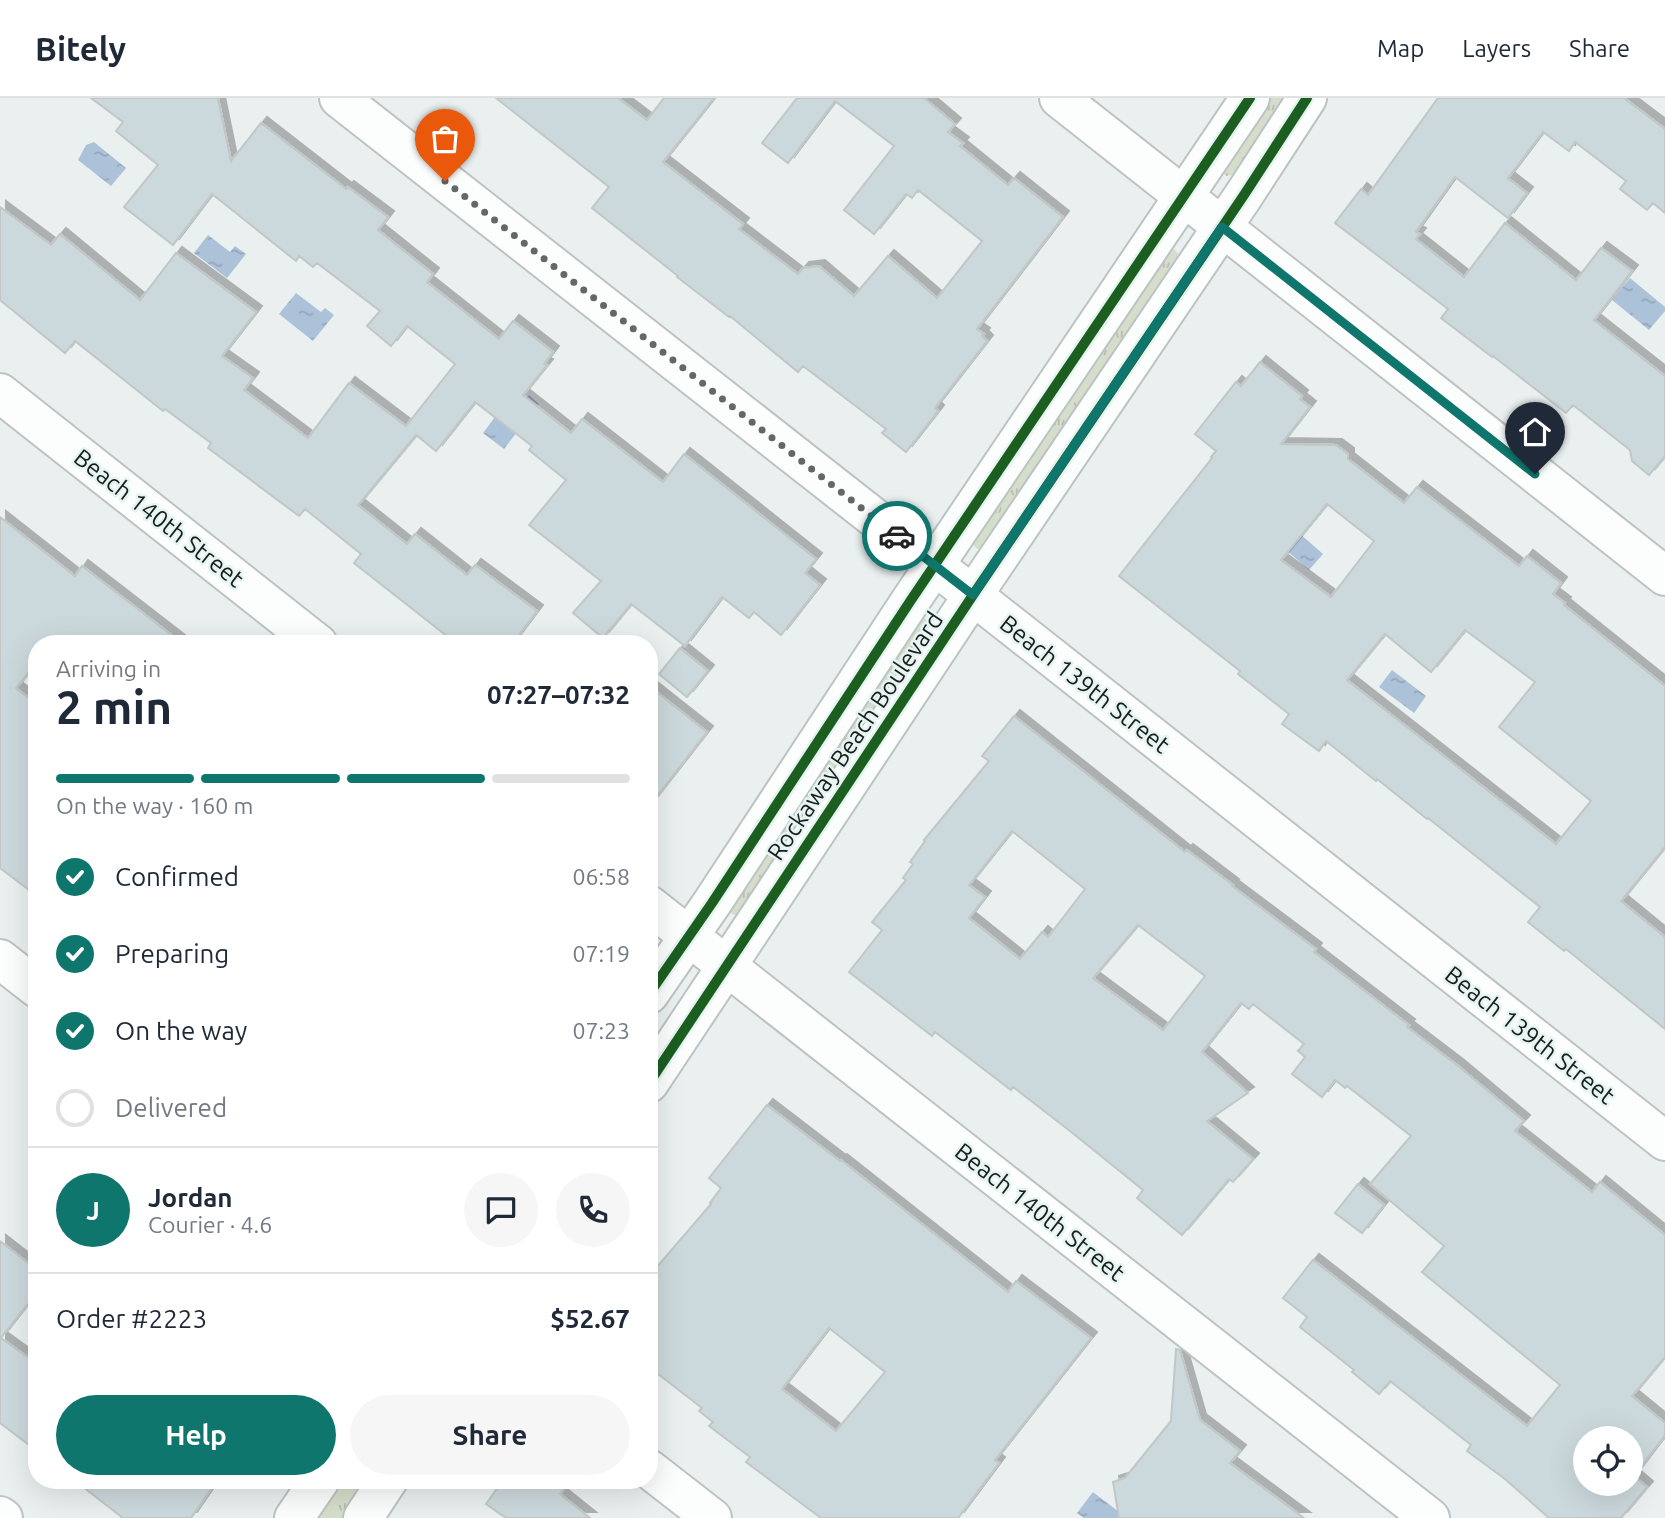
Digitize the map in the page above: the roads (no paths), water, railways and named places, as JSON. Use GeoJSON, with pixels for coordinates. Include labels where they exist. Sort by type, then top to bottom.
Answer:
{"type":"FeatureCollection","features":[{"type":"Feature","properties":{"kind":"street","name":"Beach 139th Street"},"geometry":{"type":"LineString","coordinates":[[339,98],[1665,1141]]}},
{"type":"Feature","properties":{"kind":"street"},"geometry":{"type":"LineString","coordinates":[[1059,98],[1665,576]]}},
{"type":"Feature","properties":{"kind":"street","name":"Rockaway Beach Boulevard"},"geometry":{"type":"LineString","coordinates":[[658,981],[1250,98]]}},
{"type":"Feature","properties":{"kind":"street","name":"Rockaway Beach Boulevard"},"geometry":{"type":"LineString","coordinates":[[658,1069],[1307,98]]}},
{"type":"Feature","properties":{"kind":"street","name":"Beach 140th Street"},"geometry":{"type":"LineString","coordinates":[[0,393],[307,635]]}},
{"type":"Feature","properties":{"kind":"street","name":"Beach 140th Street"},"geometry":{"type":"LineString","coordinates":[[658,912],[1430,1518]]}},
{"type":"Feature","properties":{"kind":"street"},"geometry":{"type":"LineString","coordinates":[[0,959],[28,981]]}},
{"type":"Feature","properties":{"kind":"street"},"geometry":{"type":"LineString","coordinates":[[658,1476],[712,1518]]}},
{"type":"Feature","properties":{"kind":"street"},"geometry":{"type":"LineString","coordinates":[[294,1518],[314,1489]]}},
{"type":"Feature","properties":{"kind":"street"},"geometry":{"type":"LineString","coordinates":[[363,1518],[382,1489]]}},
{"type":"Feature","properties":{"kind":"water"},"geometry":{"type":"Polygon","coordinates":[[[94,142],[126,168],[111,186],[78,160],[86,145],[94,142]]]}},
{"type":"Feature","properties":{"kind":"water"},"geometry":{"type":"Polygon","coordinates":[[[208,235],[230,252],[235,246],[246,254],[227,278],[194,253],[208,235]]]}},
{"type":"Feature","properties":{"kind":"water"},"geometry":{"type":"Polygon","coordinates":[[[1630,278],[1665,307],[1665,311],[1649,330],[1612,300],[1630,278]]]}},
{"type":"Feature","properties":{"kind":"water"},"geometry":{"type":"Polygon","coordinates":[[[296,293],[321,312],[325,308],[334,315],[313,341],[279,314],[296,293]]]}},
{"type":"Feature","properties":{"kind":"water"},"geometry":{"type":"Polygon","coordinates":[[[529,395],[539,404],[504,449],[483,433],[501,409],[524,401],[529,395]]]}},
{"type":"Feature","properties":{"kind":"water"},"geometry":{"type":"Polygon","coordinates":[[[1299,533],[1323,554],[1309,570],[1278,543],[1299,533]]]}},
{"type":"Feature","properties":{"kind":"water"},"geometry":{"type":"Polygon","coordinates":[[[1392,670],[1426,696],[1414,713],[1379,687],[1392,670]]]}},
{"type":"Feature","properties":{"kind":"water"},"geometry":{"type":"Polygon","coordinates":[[[1093,1492],[1127,1518],[1084,1518],[1077,1513],[1093,1492]]]}}]}
